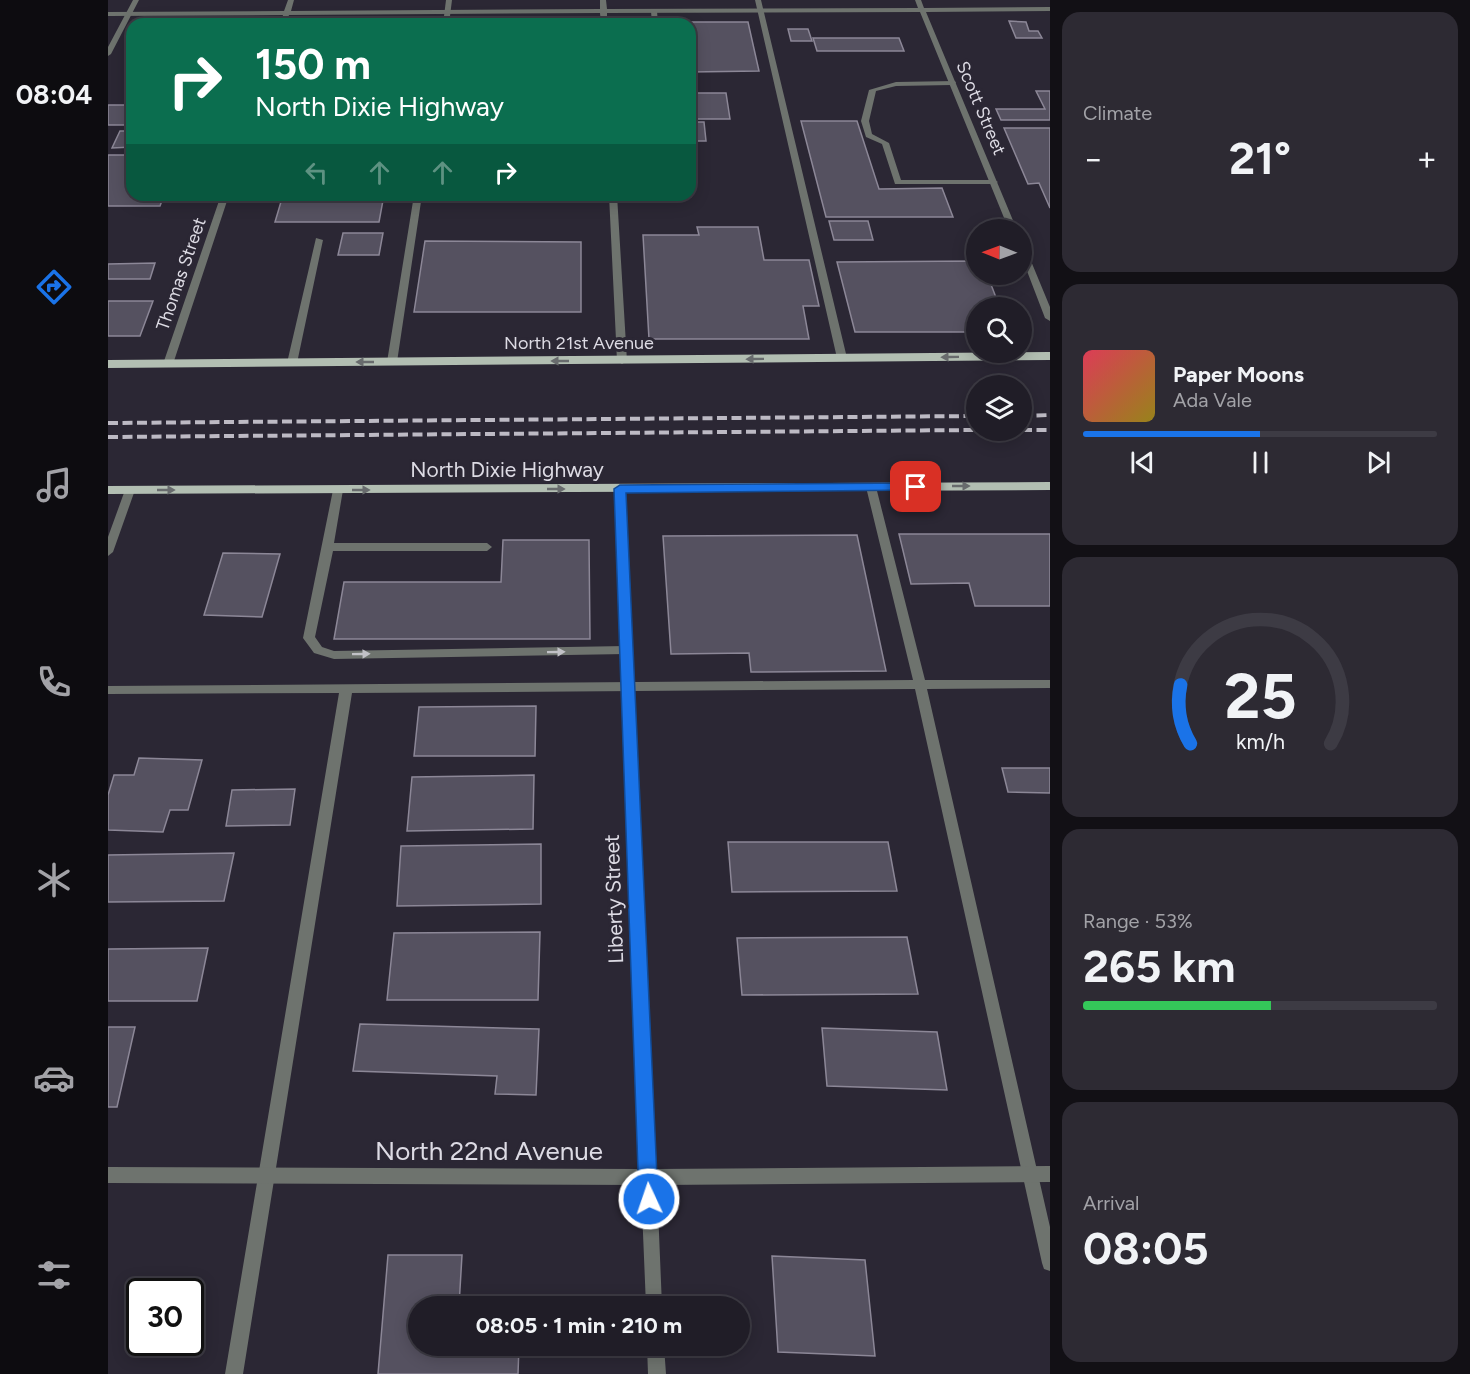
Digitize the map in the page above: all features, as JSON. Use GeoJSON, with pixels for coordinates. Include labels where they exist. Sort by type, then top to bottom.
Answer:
{"type":"FeatureCollection","features":[{"type":"Feature","properties":{"kind":"main road","name":"North 21st Avenue"},"geometry":{"type":"LineString","coordinates":[[108,364],[1050,356]]}},
{"type":"Feature","properties":{"kind":"main road","name":"North Dixie Highway"},"geometry":{"type":"LineString","coordinates":[[108,490],[1050,486]]}},
{"type":"Feature","properties":{"kind":"street"},"geometry":{"type":"LineString","coordinates":[[127,18],[136,0]]}},
{"type":"Feature","properties":{"kind":"street"},"geometry":{"type":"LineString","coordinates":[[285,18],[291,0]]}},
{"type":"Feature","properties":{"kind":"street"},"geometry":{"type":"LineString","coordinates":[[446,18],[449,0]]}},
{"type":"Feature","properties":{"kind":"street"},"geometry":{"type":"LineString","coordinates":[[603,0],[604,18]]}},
{"type":"Feature","properties":{"kind":"street"},"geometry":{"type":"LineString","coordinates":[[758,0],[842,358]]}},
{"type":"Feature","properties":{"kind":"street","name":"Scott Street"},"geometry":{"type":"LineString","coordinates":[[918,0],[1009,219]]}},
{"type":"Feature","properties":{"kind":"street"},"geometry":{"type":"LineString","coordinates":[[108,14],[1050,9]]}},
{"type":"Feature","properties":{"kind":"street"},"geometry":{"type":"LineString","coordinates":[[654,11],[655,18]]}},
{"type":"Feature","properties":{"kind":"street"},"geometry":{"type":"LineString","coordinates":[[108,54],[126,20]]}},
{"type":"Feature","properties":{"kind":"street"},"geometry":{"type":"LineString","coordinates":[[952,83],[896,84],[873,90],[865,121],[869,135],[885,143],[898,182],[994,182]]}},
{"type":"Feature","properties":{"kind":"street","name":"Thomas Street"},"geometry":{"type":"LineString","coordinates":[[168,364],[223,201]]}},
{"type":"Feature","properties":{"kind":"street"},"geometry":{"type":"LineString","coordinates":[[392,362],[417,201]]}},
{"type":"Feature","properties":{"kind":"street"},"geometry":{"type":"LineString","coordinates":[[613,201],[622,361]]}},
{"type":"Feature","properties":{"kind":"street"},"geometry":{"type":"LineString","coordinates":[[292,363],[319,240]]}},
{"type":"Feature","properties":{"kind":"street"},"geometry":{"type":"LineString","coordinates":[[1032,274],[1050,318]]}},
{"type":"Feature","properties":{"kind":"street"},"geometry":{"type":"LineString","coordinates":[[871,487],[920,686],[1050,1263]]}},
{"type":"Feature","properties":{"kind":"street","name":"Liberty Street"},"geometry":{"type":"LineString","coordinates":[[620,489],[654,1296]]}},
{"type":"Feature","properties":{"kind":"street"},"geometry":{"type":"LineString","coordinates":[[108,550],[130,490]]}},
{"type":"Feature","properties":{"kind":"street"},"geometry":{"type":"LineString","coordinates":[[338,490],[309,638],[318,650],[334,655],[626,650]]}},
{"type":"Feature","properties":{"kind":"street"},"geometry":{"type":"LineString","coordinates":[[328,547],[487,547]]}},
{"type":"Feature","properties":{"kind":"street"},"geometry":{"type":"LineString","coordinates":[[108,690],[628,689],[1050,684]]}},
{"type":"Feature","properties":{"kind":"street"},"geometry":{"type":"LineString","coordinates":[[234,1374],[346,690]]}},
{"type":"Feature","properties":{"kind":"street","name":"North 22nd Avenue"},"geometry":{"type":"LineString","coordinates":[[108,1175],[648,1177],[1050,1174]]}},
{"type":"Feature","properties":{"kind":"street"},"geometry":{"type":"LineString","coordinates":[[656,1356],[657,1374]]}},
{"type":"Feature","properties":{"kind":"building"},"geometry":{"type":"Polygon","coordinates":[[[1009,21],[1026,22],[1029,31],[1038,31],[1042,38],[1016,38],[1009,21]]]}},
{"type":"Feature","properties":{"kind":"building"},"geometry":{"type":"Polygon","coordinates":[[[696,22],[748,22],[759,71],[696,72],[696,22]]]}},
{"type":"Feature","properties":{"kind":"building"},"geometry":{"type":"Polygon","coordinates":[[[788,29],[808,29],[812,41],[791,41],[788,29]]]}},
{"type":"Feature","properties":{"kind":"building"},"geometry":{"type":"Polygon","coordinates":[[[813,38],[899,38],[904,51],[817,51],[813,38]]]}},
{"type":"Feature","properties":{"kind":"building"},"geometry":{"type":"Polygon","coordinates":[[[1036,91],[1050,91],[1050,120],[1001,120],[996,109],[1045,109],[1036,91]]]}},
{"type":"Feature","properties":{"kind":"building"},"geometry":{"type":"Polygon","coordinates":[[[696,93],[726,93],[730,119],[696,119],[696,93]]]}},
{"type":"Feature","properties":{"kind":"building"},"geometry":{"type":"Polygon","coordinates":[[[108,105],[126,105],[126,125],[108,125],[108,105]]]}},
{"type":"Feature","properties":{"kind":"building"},"geometry":{"type":"Polygon","coordinates":[[[801,121],[857,121],[879,189],[942,188],[953,217],[826,217],[801,121]]]}},
{"type":"Feature","properties":{"kind":"building"},"geometry":{"type":"Polygon","coordinates":[[[696,122],[704,122],[706,141],[696,141],[696,122]]]}},
{"type":"Feature","properties":{"kind":"building"},"geometry":{"type":"Polygon","coordinates":[[[1004,128],[1050,128],[1050,208],[1039,183],[1028,184],[1004,128]]]}},
{"type":"Feature","properties":{"kind":"building"},"geometry":{"type":"Polygon","coordinates":[[[120,131],[126,131],[126,147],[112,148],[120,131]]]}},
{"type":"Feature","properties":{"kind":"building"},"geometry":{"type":"Polygon","coordinates":[[[108,155],[126,155],[126,201],[162,201],[160,206],[108,206],[108,155]]]}},
{"type":"Feature","properties":{"kind":"building"},"geometry":{"type":"Polygon","coordinates":[[[281,201],[383,201],[379,222],[275,222],[281,201]]]}},
{"type":"Feature","properties":{"kind":"building"},"geometry":{"type":"Polygon","coordinates":[[[829,221],[868,221],[873,240],[834,240],[829,221]]]}},
{"type":"Feature","properties":{"kind":"building"},"geometry":{"type":"Polygon","coordinates":[[[697,227],[758,227],[764,260],[809,260],[819,306],[803,306],[809,339],[649,339],[643,235],[699,235],[697,227]]]}},
{"type":"Feature","properties":{"kind":"building"},"geometry":{"type":"Polygon","coordinates":[[[343,233],[383,233],[379,255],[338,255],[343,233]]]}},
{"type":"Feature","properties":{"kind":"building"},"geometry":{"type":"Polygon","coordinates":[[[425,241],[581,242],[581,312],[414,312],[425,241]]]}},
{"type":"Feature","properties":{"kind":"building"},"geometry":{"type":"Polygon","coordinates":[[[966,261],[966,285],[991,285],[996,297],[966,297],[966,332],[855,332],[837,262],[966,261]]]}},
{"type":"Feature","properties":{"kind":"building"},"geometry":{"type":"Polygon","coordinates":[[[155,263],[150,279],[108,279],[108,264],[155,263]]]}},
{"type":"Feature","properties":{"kind":"building"},"geometry":{"type":"Polygon","coordinates":[[[108,301],[153,301],[140,336],[108,336],[108,301]]]}},
{"type":"Feature","properties":{"kind":"building"},"geometry":{"type":"Polygon","coordinates":[[[899,534],[1050,534],[1050,606],[975,606],[969,583],[911,584],[899,534]]]}},
{"type":"Feature","properties":{"kind":"building"},"geometry":{"type":"Polygon","coordinates":[[[857,535],[886,671],[751,672],[749,653],[671,654],[663,536],[857,535]]]}},
{"type":"Feature","properties":{"kind":"building"},"geometry":{"type":"Polygon","coordinates":[[[503,540],[589,540],[590,639],[334,639],[344,582],[501,582],[503,540]]]}},
{"type":"Feature","properties":{"kind":"building"},"geometry":{"type":"Polygon","coordinates":[[[223,553],[280,554],[262,617],[204,615],[223,553]]]}},
{"type":"Feature","properties":{"kind":"building"},"geometry":{"type":"Polygon","coordinates":[[[536,706],[535,756],[414,756],[419,707],[536,706]]]}},
{"type":"Feature","properties":{"kind":"building"},"geometry":{"type":"Polygon","coordinates":[[[139,758],[202,760],[188,810],[170,810],[163,832],[108,830],[108,795],[114,775],[134,775],[139,758]]]}},
{"type":"Feature","properties":{"kind":"building"},"geometry":{"type":"Polygon","coordinates":[[[1002,768],[1050,768],[1050,793],[1008,792],[1002,768]]]}},
{"type":"Feature","properties":{"kind":"building"},"geometry":{"type":"Polygon","coordinates":[[[534,775],[533,829],[407,831],[412,777],[534,775]]]}},
{"type":"Feature","properties":{"kind":"building"},"geometry":{"type":"Polygon","coordinates":[[[295,789],[290,825],[226,826],[232,790],[295,789]]]}},
{"type":"Feature","properties":{"kind":"building"},"geometry":{"type":"Polygon","coordinates":[[[728,842],[888,842],[897,891],[732,892],[728,842]]]}},
{"type":"Feature","properties":{"kind":"building"},"geometry":{"type":"Polygon","coordinates":[[[541,844],[541,904],[397,906],[401,846],[541,844]]]}},
{"type":"Feature","properties":{"kind":"building"},"geometry":{"type":"Polygon","coordinates":[[[234,853],[224,901],[108,902],[108,855],[234,853]]]}},
{"type":"Feature","properties":{"kind":"building"},"geometry":{"type":"Polygon","coordinates":[[[540,932],[538,1000],[387,1000],[394,933],[540,932]]]}},
{"type":"Feature","properties":{"kind":"building"},"geometry":{"type":"Polygon","coordinates":[[[907,937],[918,994],[742,995],[737,938],[907,937]]]}},
{"type":"Feature","properties":{"kind":"building"},"geometry":{"type":"Polygon","coordinates":[[[208,948],[197,1001],[108,1001],[108,949],[208,948]]]}},
{"type":"Feature","properties":{"kind":"building"},"geometry":{"type":"Polygon","coordinates":[[[360,1024],[539,1029],[536,1095],[495,1094],[497,1076],[353,1071],[360,1024]]]}},
{"type":"Feature","properties":{"kind":"building"},"geometry":{"type":"Polygon","coordinates":[[[108,1027],[135,1027],[117,1107],[108,1107],[108,1027]]]}},
{"type":"Feature","properties":{"kind":"building"},"geometry":{"type":"Polygon","coordinates":[[[822,1028],[937,1032],[947,1090],[827,1086],[822,1028]]]}},
{"type":"Feature","properties":{"kind":"building"},"geometry":{"type":"Polygon","coordinates":[[[388,1255],[462,1255],[460,1296],[408,1296],[408,1356],[519,1356],[518,1374],[378,1374],[388,1255]]]}},
{"type":"Feature","properties":{"kind":"building"},"geometry":{"type":"Polygon","coordinates":[[[772,1256],[865,1260],[875,1356],[778,1352],[772,1256]]]}},
{"type":"Feature","properties":{"kind":"railway"},"geometry":{"type":"LineString","coordinates":[[1032,416],[1050,415]]}},
{"type":"Feature","properties":{"kind":"railway"},"geometry":{"type":"LineString","coordinates":[[108,423],[966,416]]}},
{"type":"Feature","properties":{"kind":"railway"},"geometry":{"type":"LineString","coordinates":[[108,437],[966,430]]}},
{"type":"Feature","properties":{"kind":"railway"},"geometry":{"type":"LineString","coordinates":[[1032,430],[1050,430]]}},
{"type":"Feature","properties":{"kind":"route"},"geometry":{"type":"LineString","coordinates":[[649,1199],[620,489],[916,487]]}}]}
